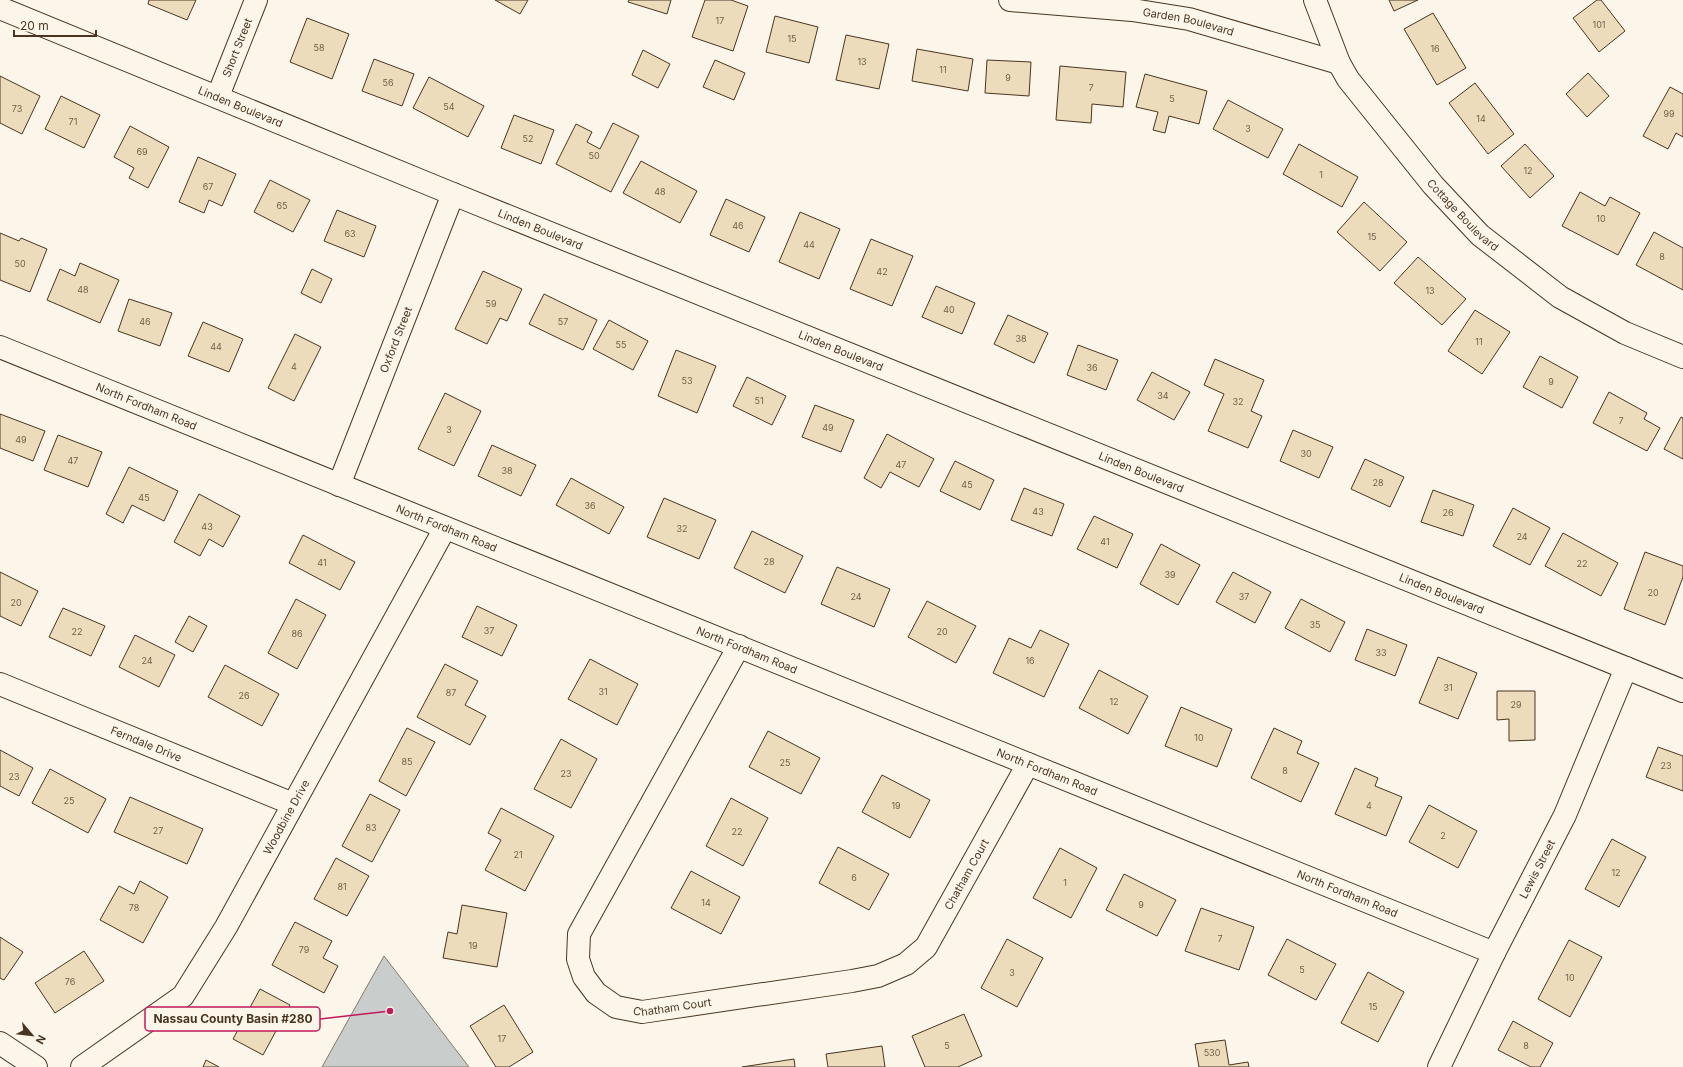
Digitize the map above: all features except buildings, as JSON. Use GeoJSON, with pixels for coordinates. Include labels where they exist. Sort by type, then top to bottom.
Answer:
{"type":"FeatureCollection","features":[{"type":"Feature","properties":{"kind":"street","name":"Short Street"},"geometry":{"type":"LineString","coordinates":[[218,96],[256,0]]}},
{"type":"Feature","properties":{"kind":"street","name":"Garden Boulevard"},"geometry":{"type":"LineString","coordinates":[[1010,0],[1132,10],[1189,19],[1339,63]]}},
{"type":"Feature","properties":{"kind":"street","name":"Cottage Boulevard"},"geometry":{"type":"LineString","coordinates":[[1315,0],[1339,63],[1348,80],[1433,185],[1480,235],[1560,297],[1625,333],[1683,357]]}},
{"type":"Feature","properties":{"kind":"street","name":"Linden Boulevard"},"geometry":{"type":"LineString","coordinates":[[0,8],[218,96],[453,194],[1683,691]]}},
{"type":"Feature","properties":{"kind":"street","name":"Oxford Street"},"geometry":{"type":"LineString","coordinates":[[339,485],[453,194]]}},
{"type":"Feature","properties":{"kind":"street","name":"North Fordham Road"},"geometry":{"type":"LineString","coordinates":[[0,347],[1494,953]]}},
{"type":"Feature","properties":{"kind":"street","name":"Woodbine Drive"},"geometry":{"type":"LineString","coordinates":[[82,1067],[183,996],[226,927],[445,528]]}},
{"type":"Feature","properties":{"kind":"street","name":"Chatham Court"},"geometry":{"type":"LineString","coordinates":[[739,646],[579,934],[578,959],[584,977],[596,993],[616,1007],[642,1012],[852,981],[878,976],[906,964],[926,947],[1028,764]]}},
{"type":"Feature","properties":{"kind":"street","name":"Lewis Street"},"geometry":{"type":"LineString","coordinates":[[1439,1067],[1494,953],[1565,815],[1626,668]]}},
{"type":"Feature","properties":{"kind":"street","name":"Ferndale Drive"},"geometry":{"type":"LineString","coordinates":[[0,684],[293,804]]}},
{"type":"Feature","properties":{"kind":"street"},"geometry":{"type":"LineString","coordinates":[[0,1043],[36,1067]]}},
{"type":"Feature","properties":{"kind":"shaded area"},"geometry":{"type":"Polygon","coordinates":[[[384,956],[469,1067],[322,1067],[384,956]]]}},
{"type":"Feature","properties":{"kind":"place","name":"Nassau County Basin #280"},"geometry":{"type":"Point","coordinates":[390,1011]}}]}
